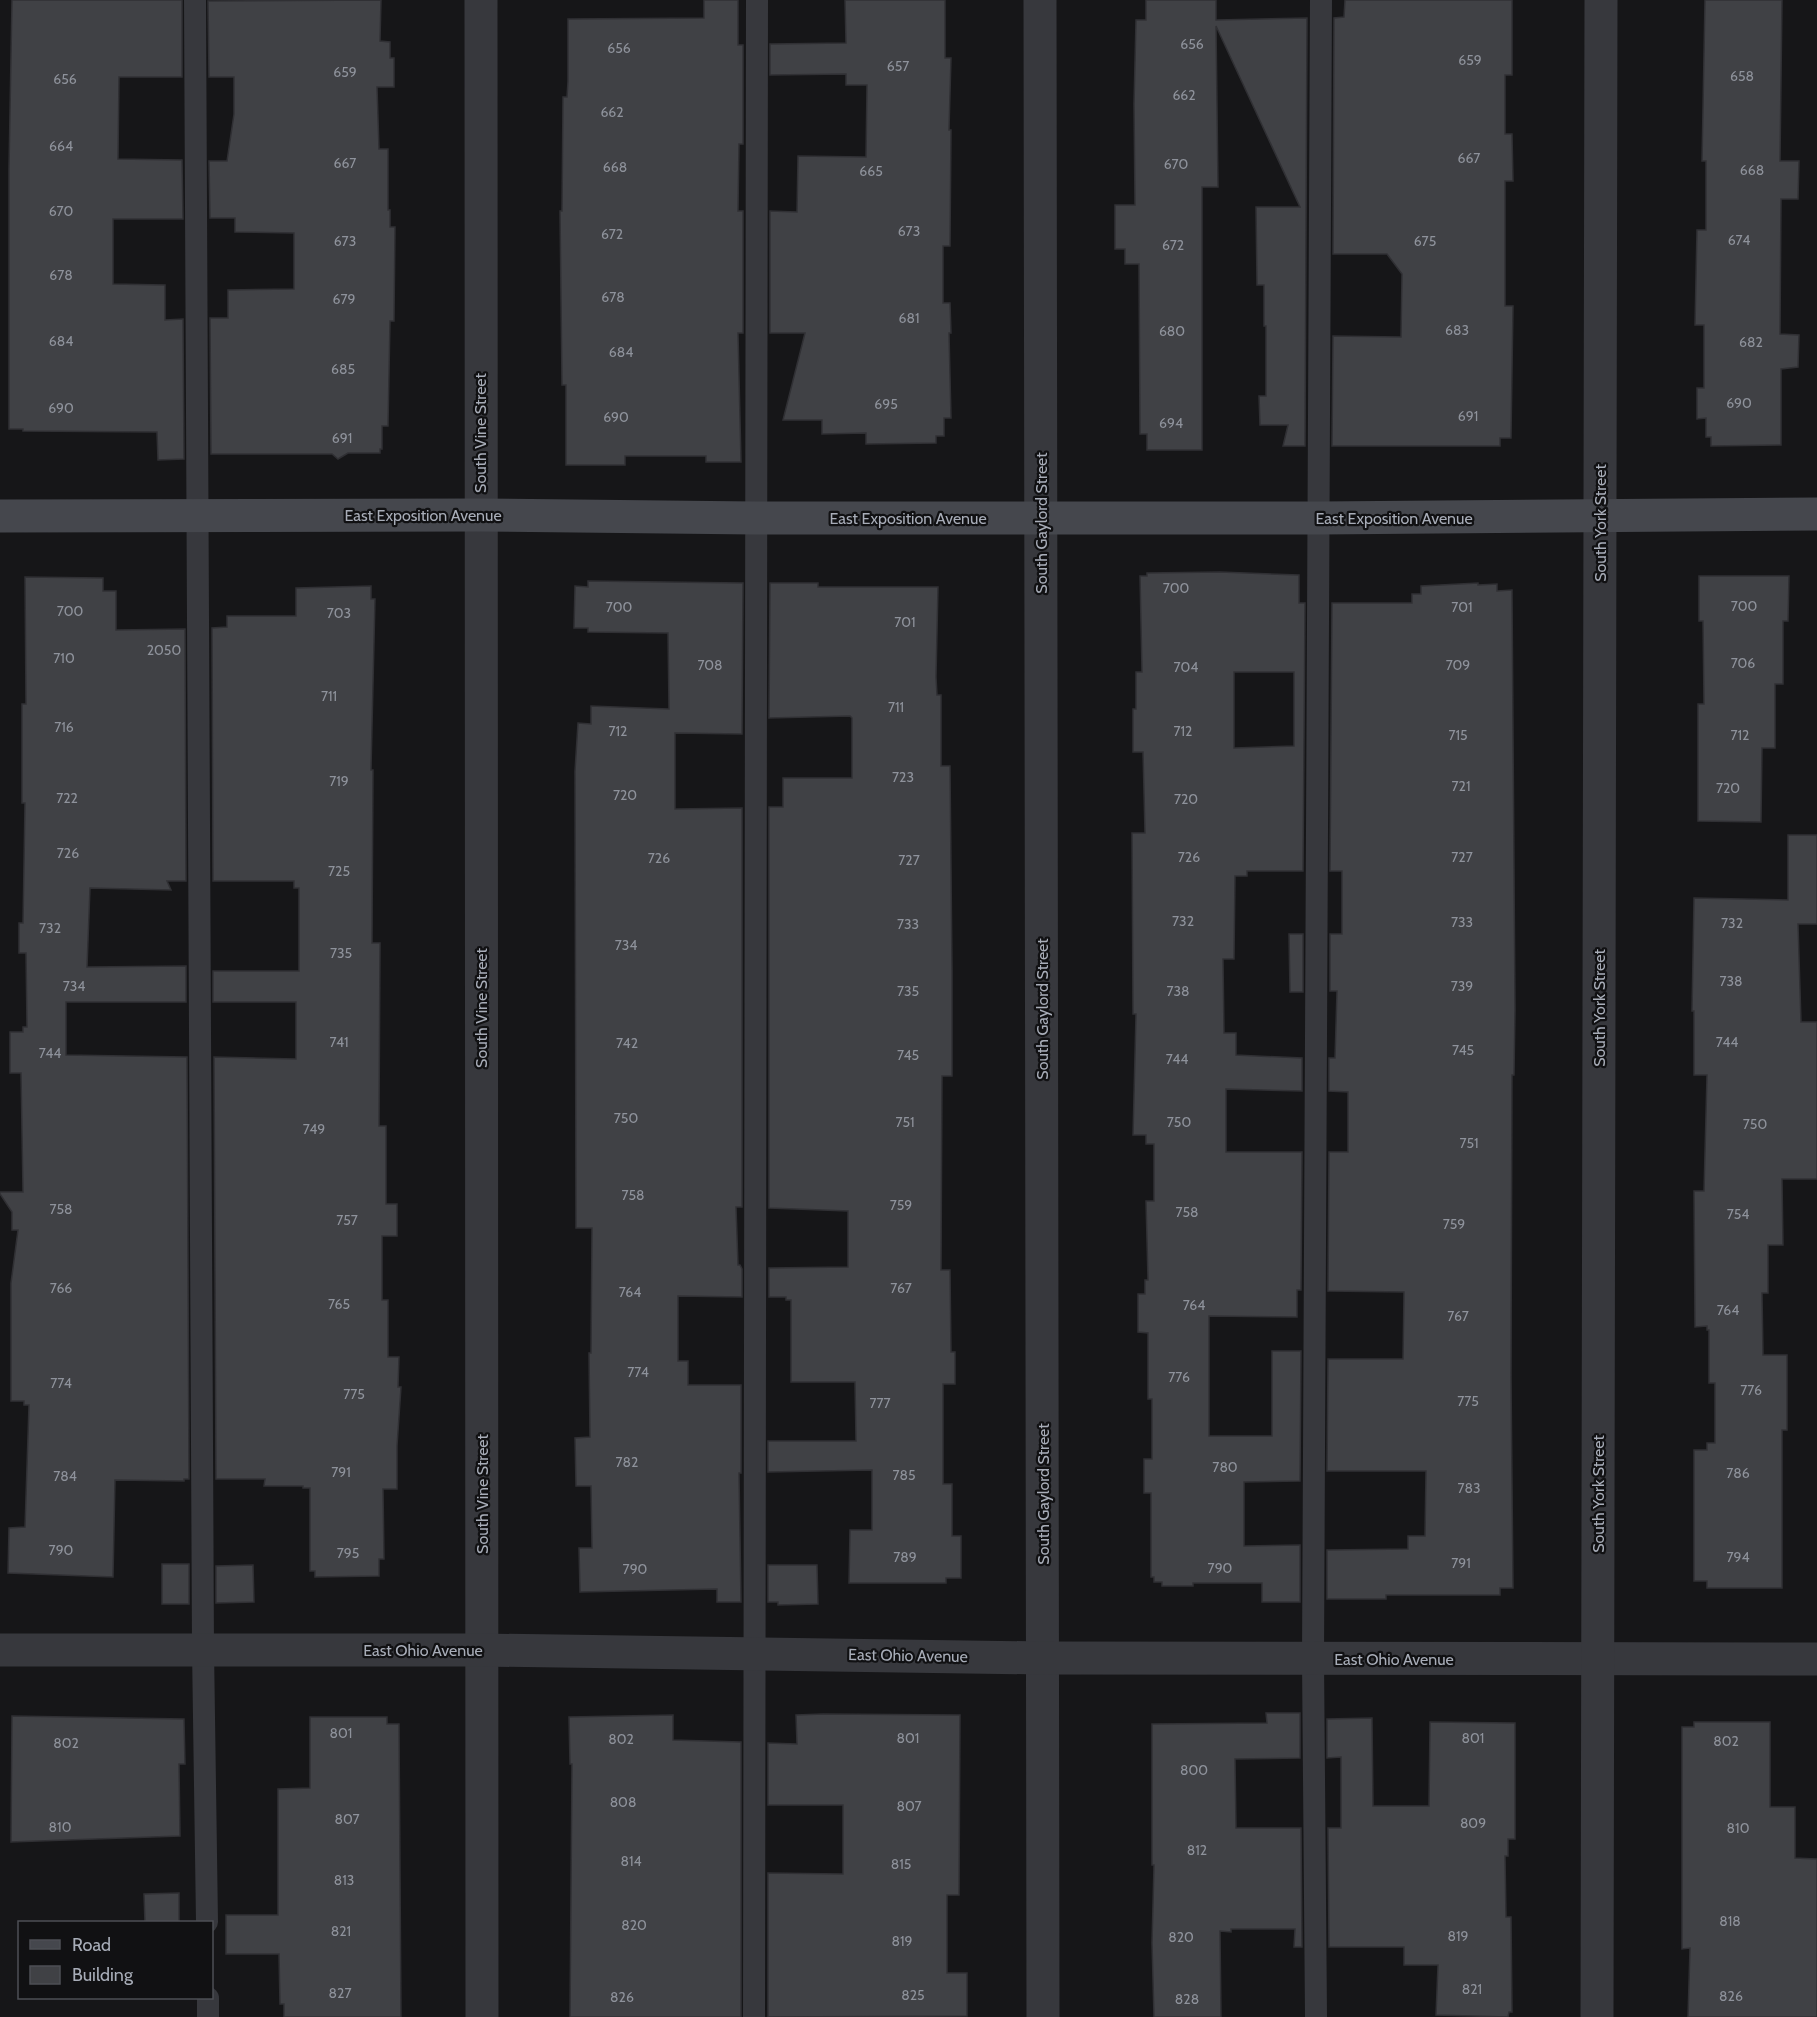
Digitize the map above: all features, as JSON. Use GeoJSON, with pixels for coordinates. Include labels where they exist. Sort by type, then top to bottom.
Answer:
{"type":"FeatureCollection","features":[{"type":"Feature","properties":{"kind":"street","name":"South Vine Street"},"geometry":{"type":"LineString","coordinates":[[481,0],[482,2017]]}},
{"type":"Feature","properties":{"kind":"street","name":"South Gaylord Street"},"geometry":{"type":"LineString","coordinates":[[1040,0],[1043,2017]]}},
{"type":"Feature","properties":{"kind":"street","name":"South York Street"},"geometry":{"type":"LineString","coordinates":[[1597,2017],[1601,0]]}},
{"type":"Feature","properties":{"kind":"street","name":"East Exposition Avenue"},"geometry":{"type":"LineString","coordinates":[[0,516],[480,515],[1320,519],[1817,514]]}},
{"type":"Feature","properties":{"kind":"street","name":"East Ohio Avenue"},"geometry":{"type":"LineString","coordinates":[[0,1650],[482,1650],[1043,1658],[1817,1659]]}},
{"type":"Feature","properties":{"kind":"lane"},"geometry":{"type":"LineString","coordinates":[[195,0],[203,1649],[207,1921]]}},
{"type":"Feature","properties":{"kind":"lane"},"geometry":{"type":"LineString","coordinates":[[754,2017],[757,0]]}},
{"type":"Feature","properties":{"kind":"lane"},"geometry":{"type":"LineString","coordinates":[[1316,2017],[1313,1659],[1321,0]]}},
{"type":"Feature","properties":{"kind":"lane"},"geometry":{"type":"LineString","coordinates":[[208,1999],[208,2017]]}},
{"type":"Feature","properties":{"kind":"building"},"geometry":{"type":"Polygon","coordinates":[[[12,0],[182,0],[182,77],[119,77],[118,159],[182,160],[183,219],[113,219],[113,284],[165,285],[165,320],[183,319],[184,459],[158,460],[157,432],[9,429],[9,168],[12,0]]]}},
{"type":"Feature","properties":{"kind":"building"},"geometry":{"type":"Polygon","coordinates":[[[381,0],[380,41],[390,42],[390,58],[394,58],[394,87],[377,87],[379,149],[388,149],[388,210],[390,210],[390,227],[395,227],[394,321],[390,321],[388,426],[382,426],[382,449],[380,453],[348,453],[338,459],[332,454],[211,454],[210,318],[228,318],[228,290],[294,289],[294,233],[235,232],[235,218],[210,218],[209,161],[227,161],[234,114],[234,77],[209,77],[208,1],[381,0]]]}},
{"type":"Feature","properties":{"kind":"building"},"geometry":{"type":"Polygon","coordinates":[[[704,0],[738,0],[738,45],[743,45],[743,144],[739,144],[738,211],[743,211],[743,333],[738,333],[741,462],[706,462],[706,456],[625,456],[625,465],[566,465],[566,385],[562,385],[560,211],[562,211],[563,97],[567,97],[568,81],[568,19],[704,18],[704,0]]]}},
{"type":"Feature","properties":{"kind":"building"},"geometry":{"type":"Polygon","coordinates":[[[845,0],[945,0],[945,58],[951,58],[949,130],[951,130],[950,246],[943,246],[943,303],[950,303],[951,418],[944,418],[944,436],[936,436],[936,443],[866,444],[866,433],[822,434],[822,420],[783,420],[805,333],[770,333],[770,211],[797,212],[798,156],[866,157],[867,85],[846,85],[846,74],[770,75],[770,44],[846,43],[845,0]]]}},
{"type":"Feature","properties":{"kind":"building"},"geometry":{"type":"Polygon","coordinates":[[[1146,0],[1216,0],[1216,20],[1307,18],[1305,446],[1283,446],[1288,425],[1260,425],[1259,396],[1266,396],[1266,326],[1264,326],[1264,285],[1257,285],[1256,207],[1300,207],[1216,26],[1218,187],[1202,187],[1202,450],[1147,450],[1147,434],[1140,434],[1139,264],[1125,264],[1125,249],[1115,249],[1115,205],[1135,205],[1136,20],[1146,20],[1146,0]]]}},
{"type":"Feature","properties":{"kind":"building"},"geometry":{"type":"Polygon","coordinates":[[[1345,0],[1512,0],[1512,75],[1505,75],[1505,134],[1512,134],[1513,181],[1505,181],[1505,306],[1513,306],[1511,438],[1500,438],[1500,446],[1332,446],[1333,336],[1401,337],[1402,274],[1387,254],[1333,254],[1334,18],[1344,17],[1345,0]]]}},
{"type":"Feature","properties":{"kind":"building"},"geometry":{"type":"Polygon","coordinates":[[[1705,0],[1782,0],[1780,161],[1799,161],[1798,199],[1781,199],[1780,334],[1799,335],[1798,367],[1781,369],[1781,445],[1711,446],[1711,437],[1706,437],[1706,418],[1697,419],[1697,388],[1704,388],[1704,325],[1695,325],[1697,230],[1706,230],[1706,161],[1702,161],[1705,0]]]}},
{"type":"Feature","properties":{"kind":"building"},"geometry":{"type":"Polygon","coordinates":[[[1220,572],[1299,575],[1299,603],[1305,603],[1303,871],[1247,871],[1247,876],[1235,876],[1234,959],[1223,959],[1224,1033],[1236,1033],[1236,1055],[1302,1058],[1302,1091],[1226,1089],[1226,1152],[1302,1152],[1301,1290],[1297,1290],[1297,1317],[1209,1316],[1209,1436],[1272,1436],[1272,1351],[1301,1351],[1300,1481],[1244,1482],[1244,1546],[1300,1545],[1300,1602],[1262,1602],[1262,1583],[1193,1583],[1193,1586],[1162,1586],[1162,1582],[1154,1582],[1154,1577],[1151,1577],[1151,1493],[1144,1493],[1144,1459],[1152,1459],[1152,1399],[1148,1399],[1148,1333],[1138,1332],[1138,1294],[1145,1294],[1145,1280],[1148,1280],[1146,1201],[1154,1201],[1154,1144],[1146,1144],[1146,1135],[1133,1135],[1136,1014],[1133,1014],[1132,833],[1145,833],[1143,752],[1133,752],[1133,709],[1136,709],[1136,672],[1142,672],[1140,576],[1147,576],[1147,573],[1220,572]],[[1234,672],[1234,748],[1294,746],[1294,672],[1234,672]]]}},
{"type":"Feature","properties":{"kind":"building"},"geometry":{"type":"Polygon","coordinates":[[[1699,576],[1789,576],[1788,621],[1783,621],[1783,684],[1775,684],[1775,748],[1762,748],[1761,822],[1698,821],[1698,704],[1704,704],[1703,621],[1699,621],[1699,576]]]}},
{"type":"Feature","properties":{"kind":"building"},"geometry":{"type":"Polygon","coordinates":[[[25,577],[103,578],[103,591],[116,591],[116,630],[185,629],[186,881],[167,881],[171,890],[90,888],[87,967],[186,966],[186,1002],[66,1002],[66,1055],[187,1057],[189,1479],[184,1479],[184,1481],[115,1480],[113,1577],[8,1573],[9,1528],[25,1527],[29,1405],[24,1405],[24,1401],[11,1401],[11,1283],[18,1230],[12,1230],[12,1212],[0,1194],[0,1192],[23,1192],[21,1073],[10,1073],[10,1032],[23,1032],[23,1027],[27,1027],[26,953],[19,953],[19,923],[23,923],[25,803],[22,803],[22,704],[26,704],[25,577]]]}},
{"type":"Feature","properties":{"kind":"building"},"geometry":{"type":"Polygon","coordinates":[[[588,581],[743,583],[742,734],[675,733],[675,809],[742,808],[742,1207],[736,1207],[738,1265],[742,1269],[742,1297],[678,1296],[678,1361],[688,1361],[688,1385],[741,1385],[741,1473],[739,1473],[741,1602],[717,1602],[717,1589],[580,1592],[579,1548],[592,1548],[591,1486],[576,1486],[575,1438],[590,1437],[589,1353],[591,1353],[592,1228],[576,1228],[575,771],[578,723],[591,724],[591,706],[669,709],[668,633],[588,632],[588,628],[574,628],[575,586],[588,587],[588,581]]]}},
{"type":"Feature","properties":{"kind":"building"},"geometry":{"type":"Polygon","coordinates":[[[770,583],[818,583],[818,587],[938,587],[936,677],[937,695],[941,695],[941,766],[950,766],[952,970],[952,1076],[942,1076],[941,1270],[950,1270],[951,1352],[955,1352],[955,1384],[943,1384],[943,1484],[952,1484],[952,1536],[961,1536],[961,1578],[946,1578],[946,1583],[849,1583],[850,1530],[872,1530],[872,1470],[768,1472],[768,1441],[856,1441],[855,1382],[791,1382],[791,1300],[786,1300],[786,1297],[769,1297],[769,1268],[848,1267],[848,1211],[769,1208],[769,807],[783,807],[783,778],[852,778],[852,718],[850,716],[769,718],[770,583]]]}},
{"type":"Feature","properties":{"kind":"building"},"geometry":{"type":"Polygon","coordinates":[[[1478,583],[1478,585],[1497,584],[1497,591],[1512,590],[1515,1009],[1514,1075],[1512,1075],[1513,1588],[1500,1588],[1500,1595],[1386,1595],[1386,1599],[1327,1599],[1327,1550],[1408,1549],[1408,1536],[1425,1536],[1426,1471],[1327,1471],[1328,1359],[1403,1359],[1404,1292],[1328,1291],[1329,1152],[1348,1152],[1348,1092],[1329,1091],[1329,1058],[1335,1058],[1337,991],[1330,991],[1330,934],[1342,934],[1342,871],[1330,871],[1332,603],[1412,603],[1412,594],[1421,594],[1421,586],[1478,583]]]}},
{"type":"Feature","properties":{"kind":"building"},"geometry":{"type":"Polygon","coordinates":[[[371,586],[371,599],[375,599],[371,770],[373,770],[372,943],[380,943],[379,1126],[386,1126],[386,1204],[397,1204],[397,1236],[382,1236],[382,1300],[388,1300],[388,1357],[399,1357],[398,1387],[401,1387],[397,1489],[383,1489],[384,1559],[379,1559],[379,1576],[315,1577],[315,1571],[310,1571],[310,1488],[264,1486],[265,1479],[216,1479],[214,1057],[296,1059],[296,1002],[213,1002],[213,971],[299,971],[299,888],[294,888],[294,881],[213,881],[212,628],[227,627],[227,616],[296,616],[296,588],[371,586]]]}},
{"type":"Feature","properties":{"kind":"building"},"geometry":{"type":"Polygon","coordinates":[[[1788,835],[1817,835],[1817,924],[1798,924],[1801,1022],[1817,1022],[1817,1179],[1782,1179],[1783,1245],[1768,1245],[1768,1293],[1762,1293],[1763,1355],[1787,1355],[1787,1430],[1782,1430],[1782,1588],[1707,1588],[1707,1581],[1694,1581],[1694,1450],[1707,1450],[1707,1443],[1715,1443],[1715,1383],[1709,1383],[1709,1330],[1707,1326],[1695,1327],[1694,1191],[1704,1191],[1707,1075],[1694,1075],[1694,1011],[1692,1011],[1694,898],[1788,900],[1788,835]]]}},
{"type":"Feature","properties":{"kind":"building"},"geometry":{"type":"Polygon","coordinates":[[[1289,934],[1303,934],[1303,992],[1290,992],[1289,934]]]}},
{"type":"Feature","properties":{"kind":"building"},"geometry":{"type":"Polygon","coordinates":[[[162,1564],[189,1564],[189,1604],[162,1604],[162,1564]]]}},
{"type":"Feature","properties":{"kind":"building"},"geometry":{"type":"Polygon","coordinates":[[[253,1565],[254,1602],[216,1603],[216,1566],[253,1565]]]}},
{"type":"Feature","properties":{"kind":"building"},"geometry":{"type":"Polygon","coordinates":[[[768,1565],[817,1565],[818,1604],[778,1605],[778,1602],[768,1602],[768,1565]]]}},
{"type":"Feature","properties":{"kind":"building"},"geometry":{"type":"Polygon","coordinates":[[[1266,1713],[1300,1713],[1300,1758],[1235,1759],[1236,1828],[1301,1828],[1302,1947],[1294,1947],[1295,1929],[1220,1931],[1221,2017],[1154,2017],[1152,1724],[1267,1723],[1266,1713]]]}},
{"type":"Feature","properties":{"kind":"building"},"geometry":{"type":"Polygon","coordinates":[[[673,1715],[673,1740],[741,1742],[741,2017],[570,2017],[572,1764],[570,1764],[569,1717],[673,1715]]]}},
{"type":"Feature","properties":{"kind":"building"},"geometry":{"type":"Polygon","coordinates":[[[796,1715],[960,1715],[959,1895],[947,1895],[947,1973],[967,1973],[967,2016],[768,2017],[768,1873],[843,1874],[843,1805],[768,1805],[768,1743],[797,1744],[796,1715]]]}},
{"type":"Feature","properties":{"kind":"building"},"geometry":{"type":"Polygon","coordinates":[[[12,1716],[184,1719],[185,1764],[179,1764],[180,1836],[11,1842],[12,1716]]]}},
{"type":"Feature","properties":{"kind":"building"},"geometry":{"type":"Polygon","coordinates":[[[310,1717],[387,1717],[387,1724],[399,1724],[401,2017],[284,2017],[284,2004],[280,2004],[279,1954],[226,1954],[226,1915],[278,1915],[278,1789],[310,1788],[310,1717]]]}},
{"type":"Feature","properties":{"kind":"building"},"geometry":{"type":"Polygon","coordinates":[[[1372,1718],[1373,1806],[1429,1806],[1430,1722],[1515,1723],[1515,1839],[1508,1839],[1508,1856],[1505,1856],[1506,1917],[1511,1917],[1512,2012],[1509,2012],[1508,2017],[1436,2015],[1438,1965],[1404,1965],[1404,1947],[1329,1947],[1328,1828],[1341,1828],[1341,1757],[1327,1758],[1327,1719],[1372,1718]]]}},
{"type":"Feature","properties":{"kind":"building"},"geometry":{"type":"Polygon","coordinates":[[[1694,1722],[1770,1722],[1770,1807],[1795,1807],[1795,1858],[1817,1859],[1817,2017],[1688,2017],[1690,1948],[1682,1949],[1682,1727],[1694,1727],[1694,1722]]]}},
{"type":"Feature","properties":{"kind":"building"},"geometry":{"type":"Polygon","coordinates":[[[179,1893],[179,1921],[145,1921],[144,1894],[179,1893]]]}}]}
